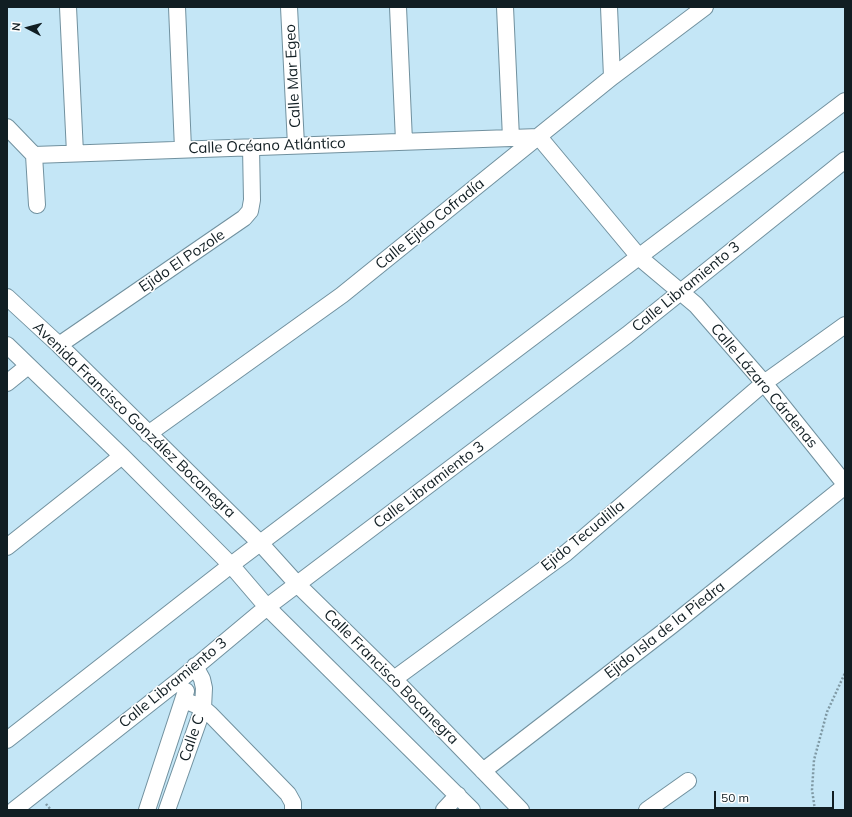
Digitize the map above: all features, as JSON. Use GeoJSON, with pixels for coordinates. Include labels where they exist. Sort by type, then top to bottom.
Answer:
{"type":"FeatureCollection","features":[{"type":"Feature","properties":{"kind":"street"},"geometry":{"type":"LineString","coordinates":[[68,7],[75,153]]}},
{"type":"Feature","properties":{"kind":"street"},"geometry":{"type":"LineString","coordinates":[[177,7],[183,149]]}},
{"type":"Feature","properties":{"kind":"street","name":"Calle Mar Egeo"},"geometry":{"type":"LineString","coordinates":[[289,7],[296,145]]}},
{"type":"Feature","properties":{"kind":"street"},"geometry":{"type":"LineString","coordinates":[[398,7],[404,142]]}},
{"type":"Feature","properties":{"kind":"street"},"geometry":{"type":"LineString","coordinates":[[505,7],[511,138]]}},
{"type":"Feature","properties":{"kind":"street"},"geometry":{"type":"LineString","coordinates":[[609,7],[612,77]]}},
{"type":"Feature","properties":{"kind":"street","name":"Calle Ejido Cofradía"},"geometry":{"type":"LineString","coordinates":[[148,434],[342,295],[612,77],[705,7]]}},
{"type":"Feature","properties":{"kind":"street"},"geometry":{"type":"LineString","coordinates":[[9,736],[231,565],[261,544],[640,258],[845,101]]}},
{"type":"Feature","properties":{"kind":"street"},"geometry":{"type":"LineString","coordinates":[[7,127],[34,155],[37,204]]}},
{"type":"Feature","properties":{"kind":"street","name":"Calle Océano Atlántico"},"geometry":{"type":"LineString","coordinates":[[34,155],[539,137]]}},
{"type":"Feature","properties":{"kind":"street","name":"Calle Lázaro Cárdenas"},"geometry":{"type":"LineString","coordinates":[[539,137],[640,258],[679,292],[696,304],[764,383],[845,485]]}},
{"type":"Feature","properties":{"kind":"street","name":"Ejido El Pozole"},"geometry":{"type":"LineString","coordinates":[[59,345],[244,218],[250,211],[252,200],[251,147]]}},
{"type":"Feature","properties":{"kind":"street","name":"Calle Libramiento 3"},"geometry":{"type":"LineString","coordinates":[[14,810],[182,678],[268,607],[627,335],[845,160]]}},
{"type":"Feature","properties":{"kind":"street","name":"Avenida Francisco González Bocanegra"},"geometry":{"type":"LineString","coordinates":[[7,297],[59,345],[261,544]]}},
{"type":"Feature","properties":{"kind":"street","name":"Ejido Tecualilla"},"geometry":{"type":"LineString","coordinates":[[394,679],[566,552],[764,383],[845,325]]}},
{"type":"Feature","properties":{"kind":"street"},"geometry":{"type":"LineString","coordinates":[[7,345],[122,456],[231,565],[268,607],[472,810]]}},
{"type":"Feature","properties":{"kind":"street"},"geometry":{"type":"LineString","coordinates":[[7,383],[28,366]]}},
{"type":"Feature","properties":{"kind":"street"},"geometry":{"type":"LineString","coordinates":[[7,547],[122,456]]}},
{"type":"Feature","properties":{"kind":"street","name":"Ejido Isla de la Piedra"},"geometry":{"type":"LineString","coordinates":[[483,771],[671,626],[845,485]]}},
{"type":"Feature","properties":{"kind":"street","name":"Calle Francisco Bocanegra"},"geometry":{"type":"LineString","coordinates":[[261,544],[298,585],[394,679],[521,810]]}},
{"type":"Feature","properties":{"kind":"street","name":"Calle C"},"geometry":{"type":"LineString","coordinates":[[167,810],[203,708],[204,688],[202,679],[195,666]]}},
{"type":"Feature","properties":{"kind":"street","name":"Calle C"},"geometry":{"type":"LineString","coordinates":[[147,810],[184,700],[186,686],[182,678]]}},
{"type":"Feature","properties":{"kind":"street"},"geometry":{"type":"LineString","coordinates":[[184,700],[203,708],[288,794],[293,803],[293,810]]}},
{"type":"Feature","properties":{"kind":"street"},"geometry":{"type":"LineString","coordinates":[[647,810],[688,781]]}},
{"type":"Feature","properties":{"kind":"street"},"geometry":{"type":"LineString","coordinates":[[444,810],[458,795]]}},
{"type":"Feature","properties":{"kind":"path"},"geometry":{"type":"LineString","coordinates":[[815,810],[812,790],[814,760],[827,712],[845,673]]}}]}
